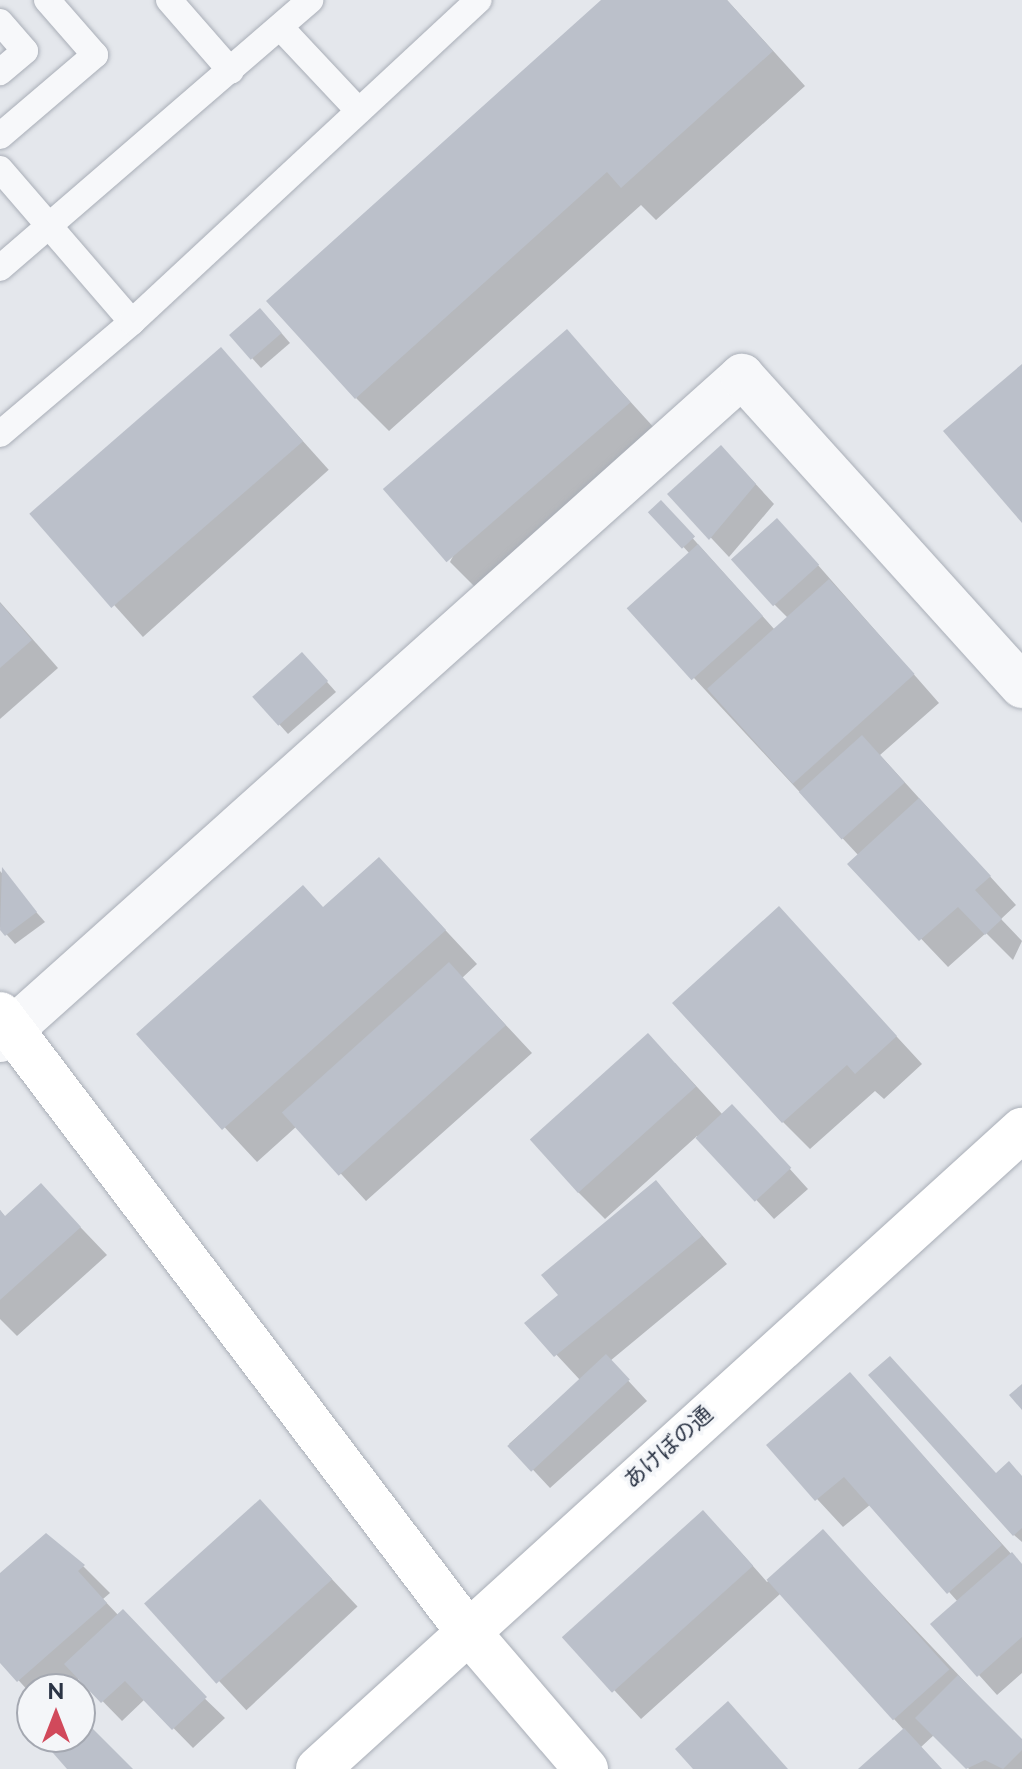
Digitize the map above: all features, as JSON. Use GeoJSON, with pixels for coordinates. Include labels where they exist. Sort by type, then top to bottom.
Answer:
{"type":"FeatureCollection","features":[{"type":"Feature","properties":{"kind":"street"},"geometry":{"type":"LineString","coordinates":[[586,1769],[465,1628],[4,1028],[742,376],[1022,686]]}},
{"type":"Feature","properties":{"kind":"street","name":"あけぼの通"},"geometry":{"type":"LineString","coordinates":[[318,1769],[465,1628],[1022,1130]]}},
{"type":"Feature","properties":{"kind":"lane"},"geometry":{"type":"LineString","coordinates":[[0,136],[95,55],[47,0]]}},
{"type":"Feature","properties":{"kind":"lane"},"geometry":{"type":"LineString","coordinates":[[169,0],[231,71]]}},
{"type":"Feature","properties":{"kind":"lane"},"geometry":{"type":"LineString","coordinates":[[0,268],[310,0]]}},
{"type":"Feature","properties":{"kind":"lane"},"geometry":{"type":"LineString","coordinates":[[0,434],[132,322],[479,0]]}},
{"type":"Feature","properties":{"kind":"lane"},"geometry":{"type":"LineString","coordinates":[[0,22],[25,51],[0,72]]}},
{"type":"Feature","properties":{"kind":"lane"},"geometry":{"type":"LineString","coordinates":[[280,27],[359,111]]}},
{"type":"Feature","properties":{"kind":"lane"},"geometry":{"type":"LineString","coordinates":[[0,169],[132,322]]}},
{"type":"Feature","properties":{"kind":"building"},"geometry":{"type":"Polygon","coordinates":[[[601,0],[727,0],[773,51],[621,188],[607,172],[355,399],[266,301],[601,0]]]}},
{"type":"Feature","properties":{"kind":"building"},"geometry":{"type":"Polygon","coordinates":[[[260,308],[282,333],[251,360],[229,335],[260,308]]]}},
{"type":"Feature","properties":{"kind":"building"},"geometry":{"type":"Polygon","coordinates":[[[567,329],[631,402],[446,562],[383,489],[567,329]]]}},
{"type":"Feature","properties":{"kind":"building"},"geometry":{"type":"Polygon","coordinates":[[[221,347],[303,441],[111,608],[29,514],[221,347]]]}},
{"type":"Feature","properties":{"kind":"building"},"geometry":{"type":"Polygon","coordinates":[[[1022,364],[1022,523],[943,431],[1022,364]]]}},
{"type":"Feature","properties":{"kind":"building"},"geometry":{"type":"Polygon","coordinates":[[[721,445],[756,484],[709,540],[667,494],[721,445]]]}},
{"type":"Feature","properties":{"kind":"building"},"geometry":{"type":"Polygon","coordinates":[[[661,500],[695,537],[682,549],[648,512],[661,500]]]}},
{"type":"Feature","properties":{"kind":"building"},"geometry":{"type":"Polygon","coordinates":[[[777,518],[819,565],[773,606],[731,559],[777,518]]]}},
{"type":"Feature","properties":{"kind":"building"},"geometry":{"type":"Polygon","coordinates":[[[698,544],[763,616],[692,680],[627,608],[698,544]]]}},
{"type":"Feature","properties":{"kind":"building"},"geometry":{"type":"Polygon","coordinates":[[[829,579],[915,674],[793,784],[707,689],[829,579]]]}},
{"type":"Feature","properties":{"kind":"building"},"geometry":{"type":"Polygon","coordinates":[[[0,603],[32,640],[0,668],[0,603]]]}},
{"type":"Feature","properties":{"kind":"building"},"geometry":{"type":"Polygon","coordinates":[[[302,652],[328,681],[278,726],[252,697],[302,652]]]}},
{"type":"Feature","properties":{"kind":"building"},"geometry":{"type":"Polygon","coordinates":[[[862,735],[905,783],[842,839],[799,792],[862,735]]]}},
{"type":"Feature","properties":{"kind":"building"},"geometry":{"type":"Polygon","coordinates":[[[919,798],[991,876],[975,890],[1002,919],[985,935],[958,907],[919,941],[847,864],[919,798]]]}},
{"type":"Feature","properties":{"kind":"building"},"geometry":{"type":"Polygon","coordinates":[[[379,857],[446,930],[222,1130],[136,1034],[303,885],[323,907],[379,857]]]}},
{"type":"Feature","properties":{"kind":"building"},"geometry":{"type":"Polygon","coordinates":[[[2,867],[37,912],[5,936],[0,930],[2,867]]]}},
{"type":"Feature","properties":{"kind":"building"},"geometry":{"type":"Polygon","coordinates":[[[779,906],[897,1036],[855,1074],[847,1065],[782,1123],[672,1003],[779,906]]]}},
{"type":"Feature","properties":{"kind":"building"},"geometry":{"type":"Polygon","coordinates":[[[449,962],[506,1025],[339,1176],[282,1113],[449,962]]]}},
{"type":"Feature","properties":{"kind":"building"},"geometry":{"type":"Polygon","coordinates":[[[648,1033],[696,1087],[578,1193],[530,1139],[648,1033]]]}},
{"type":"Feature","properties":{"kind":"building"},"geometry":{"type":"Polygon","coordinates":[[[732,1104],[791,1168],[755,1202],[695,1138],[732,1104]]]}},
{"type":"Feature","properties":{"kind":"building"},"geometry":{"type":"Polygon","coordinates":[[[656,1180],[702,1236],[554,1357],[524,1323],[558,1295],[541,1275],[656,1180]]]}},
{"type":"Feature","properties":{"kind":"building"},"geometry":{"type":"Polygon","coordinates":[[[41,1183],[81,1227],[0,1300],[0,1210],[5,1216],[41,1183]]]}},
{"type":"Feature","properties":{"kind":"building"},"geometry":{"type":"Polygon","coordinates":[[[606,1354],[630,1380],[531,1472],[507,1446],[606,1354]]]}},
{"type":"Feature","properties":{"kind":"building"},"geometry":{"type":"Polygon","coordinates":[[[890,1356],[996,1473],[1009,1461],[1022,1476],[1022,1528],[1013,1536],[868,1375],[890,1356]]]}},
{"type":"Feature","properties":{"kind":"building"},"geometry":{"type":"Polygon","coordinates":[[[850,1372],[1002,1545],[947,1594],[844,1477],[815,1501],[766,1445],[850,1372]]]}},
{"type":"Feature","properties":{"kind":"building"},"geometry":{"type":"Polygon","coordinates":[[[1022,1384],[1022,1410],[1009,1395],[1022,1384]]]}},
{"type":"Feature","properties":{"kind":"building"},"geometry":{"type":"Polygon","coordinates":[[[260,1499],[332,1579],[216,1684],[144,1603],[260,1499]]]}},
{"type":"Feature","properties":{"kind":"building"},"geometry":{"type":"Polygon","coordinates":[[[703,1510],[753,1566],[612,1693],[562,1637],[703,1510]]]}},
{"type":"Feature","properties":{"kind":"building"},"geometry":{"type":"Polygon","coordinates":[[[823,1529],[949,1669],[893,1720],[767,1580],[823,1529]]]}},
{"type":"Feature","properties":{"kind":"building"},"geometry":{"type":"Polygon","coordinates":[[[46,1533],[85,1565],[78,1571],[107,1603],[27,1673],[16,1673],[16,1681],[0,1663],[0,1573],[46,1533]]]}},
{"type":"Feature","properties":{"kind":"building"},"geometry":{"type":"Polygon","coordinates":[[[1012,1552],[1022,1564],[1022,1637],[977,1677],[930,1624],[1012,1552]]]}},
{"type":"Feature","properties":{"kind":"building"},"geometry":{"type":"Polygon","coordinates":[[[123,1609],[207,1697],[172,1730],[125,1681],[101,1703],[96,1698],[96,1673],[73,1673],[64,1664],[123,1609]]]}},
{"type":"Feature","properties":{"kind":"building"},"geometry":{"type":"Polygon","coordinates":[[[958,1675],[1022,1739],[1022,1750],[1003,1769],[985,1760],[966,1769],[915,1718],[958,1675]]]}},
{"type":"Feature","properties":{"kind":"building"},"geometry":{"type":"Polygon","coordinates":[[[728,1701],[788,1769],[693,1769],[675,1749],[728,1701]]]}},
{"type":"Feature","properties":{"kind":"building"},"geometry":{"type":"Polygon","coordinates":[[[904,1728],[942,1769],[858,1769],[904,1728]]]}},
{"type":"Feature","properties":{"kind":"building"},"geometry":{"type":"Polygon","coordinates":[[[96,1732],[133,1769],[67,1769],[53,1753],[96,1753],[96,1732]]]}}]}
